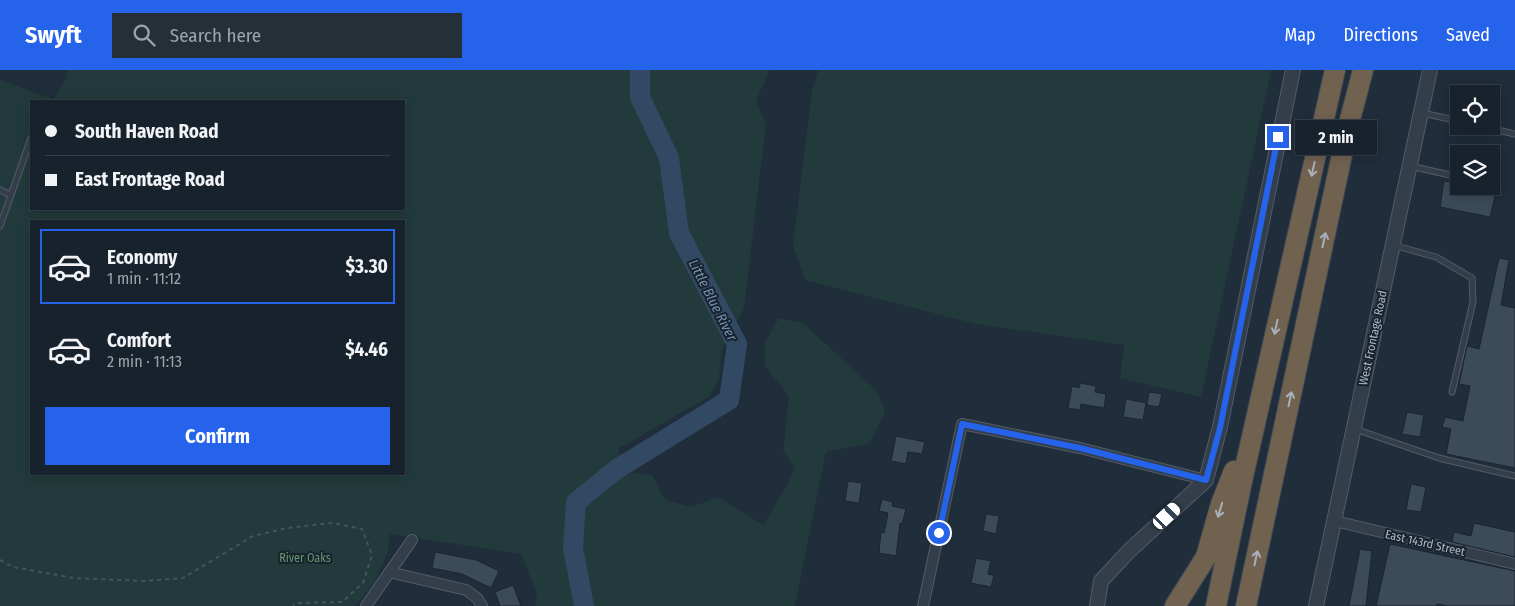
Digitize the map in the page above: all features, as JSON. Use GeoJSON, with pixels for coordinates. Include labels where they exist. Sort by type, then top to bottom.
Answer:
{"type":"FeatureCollection","features":[{"type":"Feature","properties":{"kind":"highway"},"geometry":{"type":"LineString","coordinates":[[1216,606],[1256,416],[1335,70]]}},
{"type":"Feature","properties":{"kind":"highway"},"geometry":{"type":"LineString","coordinates":[[1246,606],[1347,131],[1362,70]]}},
{"type":"Feature","properties":{"kind":"highway"},"geometry":{"type":"LineString","coordinates":[[1175,606],[1206,556],[1221,504],[1256,416]]}},
{"type":"Feature","properties":{"kind":"street"},"geometry":{"type":"LineString","coordinates":[[1097,606],[1100,581],[1129,551],[1206,480],[1220,428],[1293,70]]}},
{"type":"Feature","properties":{"kind":"street","name":"West Frontage Road"},"geometry":{"type":"LineString","coordinates":[[1316,606],[1430,70]]}},
{"type":"Feature","properties":{"kind":"street"},"geometry":{"type":"LineString","coordinates":[[923,606],[962,424],[1080,448],[1206,480]]}},
{"type":"Feature","properties":{"kind":"street","name":"East 143rd Street"},"geometry":{"type":"LineString","coordinates":[[1335,521],[1515,564]]}},
{"type":"Feature","properties":{"kind":"street"},"geometry":{"type":"LineString","coordinates":[[366,606],[412,540]]}},
{"type":"Feature","properties":{"kind":"street"},"geometry":{"type":"LineString","coordinates":[[390,572],[466,590],[477,598],[482,606]]}},
{"type":"Feature","properties":{"kind":"lane"},"geometry":{"type":"LineString","coordinates":[[1422,112],[1450,119]]}},
{"type":"Feature","properties":{"kind":"lane"},"geometry":{"type":"LineString","coordinates":[[1500,131],[1515,134]]}},
{"type":"Feature","properties":{"kind":"lane"},"geometry":{"type":"LineString","coordinates":[[0,226],[30,141]]}},
{"type":"Feature","properties":{"kind":"lane"},"geometry":{"type":"LineString","coordinates":[[1409,166],[1450,175]]}},
{"type":"Feature","properties":{"kind":"lane"},"geometry":{"type":"LineString","coordinates":[[0,190],[11,195]]}},
{"type":"Feature","properties":{"kind":"lane"},"geometry":{"type":"LineString","coordinates":[[1392,245],[1436,257],[1472,278],[1473,302],[1452,392]]}},
{"type":"Feature","properties":{"kind":"lane"},"geometry":{"type":"LineString","coordinates":[[1354,429],[1439,458],[1515,476]]}},
{"type":"Feature","properties":{"kind":"path"},"geometry":{"type":"LineString","coordinates":[[0,560],[13,567],[74,578],[144,581],[183,578],[253,536],[287,528],[332,523],[362,529],[372,555],[363,583],[342,602],[299,602],[293,606]]}},
{"type":"Feature","properties":{"kind":"green space","name":"River Oaks"},"geometry":{"type":"Polygon","coordinates":[[[68,70],[770,70],[756,101],[766,124],[744,308],[722,350],[719,378],[710,396],[618,449],[628,472],[652,475],[664,499],[691,507],[718,497],[763,525],[785,489],[795,468],[783,451],[789,396],[765,366],[765,342],[779,318],[803,323],[878,392],[885,412],[870,443],[826,452],[795,606],[535,606],[537,594],[521,554],[390,534],[387,554],[375,582],[355,606],[0,606],[0,80],[53,99],[66,79],[68,70]]]}},
{"type":"Feature","properties":{"kind":"green space"},"geometry":{"type":"Polygon","coordinates":[[[818,70],[1271,70],[1201,397],[1120,378],[1124,345],[976,324],[805,280],[793,246],[812,91],[818,70]]]}},
{"type":"Feature","properties":{"kind":"building"},"geometry":{"type":"Polygon","coordinates":[[[1444,181],[1450,182],[1450,195],[1495,195],[1490,217],[1440,207],[1444,181]]]}},
{"type":"Feature","properties":{"kind":"building"},"geometry":{"type":"Polygon","coordinates":[[[1499,258],[1509,260],[1501,305],[1515,308],[1515,468],[1446,454],[1451,429],[1442,427],[1445,417],[1463,421],[1470,386],[1459,384],[1467,346],[1479,349],[1499,258]]]}},
{"type":"Feature","properties":{"kind":"building"},"geometry":{"type":"Polygon","coordinates":[[[1080,383],[1096,386],[1095,392],[1106,394],[1104,408],[1081,404],[1080,410],[1068,408],[1072,386],[1079,388],[1080,383]]]}},
{"type":"Feature","properties":{"kind":"building"},"geometry":{"type":"Polygon","coordinates":[[[1149,392],[1162,394],[1159,407],[1147,405],[1149,392]]]}},
{"type":"Feature","properties":{"kind":"building"},"geometry":{"type":"Polygon","coordinates":[[[1126,399],[1146,403],[1143,420],[1123,417],[1126,399]]]}},
{"type":"Feature","properties":{"kind":"building"},"geometry":{"type":"Polygon","coordinates":[[[1407,412],[1424,415],[1420,437],[1402,434],[1407,412]]]}},
{"type":"Feature","properties":{"kind":"building"},"geometry":{"type":"Polygon","coordinates":[[[896,436],[925,442],[922,454],[908,452],[906,464],[891,461],[896,436]]]}},
{"type":"Feature","properties":{"kind":"building"},"geometry":{"type":"Polygon","coordinates":[[[848,481],[862,483],[859,503],[845,501],[848,481]]]}},
{"type":"Feature","properties":{"kind":"building"},"geometry":{"type":"Polygon","coordinates":[[[1411,484],[1426,487],[1421,512],[1406,510],[1411,484]]]}},
{"type":"Feature","properties":{"kind":"building"},"geometry":{"type":"Polygon","coordinates":[[[882,499],[893,502],[892,506],[906,509],[902,524],[900,523],[896,556],[879,553],[881,532],[884,533],[888,513],[879,511],[882,499]]]}},
{"type":"Feature","properties":{"kind":"building"},"geometry":{"type":"Polygon","coordinates":[[[986,514],[999,516],[996,534],[983,531],[986,514]]]}},
{"type":"Feature","properties":{"kind":"building"},"geometry":{"type":"Polygon","coordinates":[[[1474,523],[1515,532],[1515,557],[1452,542],[1454,532],[1471,536],[1474,523]]]}},
{"type":"Feature","properties":{"kind":"building"},"geometry":{"type":"Polygon","coordinates":[[[1390,544],[1515,571],[1515,606],[1448,606],[1437,604],[1437,606],[1376,606],[1390,544]]]}},
{"type":"Feature","properties":{"kind":"building"},"geometry":{"type":"Polygon","coordinates":[[[1360,549],[1372,551],[1366,606],[1349,606],[1360,549]]]}},
{"type":"Feature","properties":{"kind":"building"},"geometry":{"type":"Polygon","coordinates":[[[435,552],[476,560],[499,571],[491,588],[462,574],[432,568],[435,552]]]}},
{"type":"Feature","properties":{"kind":"building"},"geometry":{"type":"Polygon","coordinates":[[[976,558],[991,561],[988,574],[994,575],[991,587],[971,583],[976,558]]]}},
{"type":"Feature","properties":{"kind":"building"},"geometry":{"type":"Polygon","coordinates":[[[513,585],[521,606],[500,606],[495,592],[513,585]]]}},
{"type":"Feature","properties":{"kind":"waterway","name":"Little Blue River"},"geometry":{"type":"LineString","coordinates":[[584,606],[573,548],[576,502],[617,469],[729,400],[737,344],[679,233],[669,158],[640,97],[640,70]]}},
{"type":"Feature","properties":{"kind":"route"},"geometry":{"type":"LineString","coordinates":[[939,533],[962,424],[1080,448],[1206,480],[1220,428],[1278,137]]}}]}
